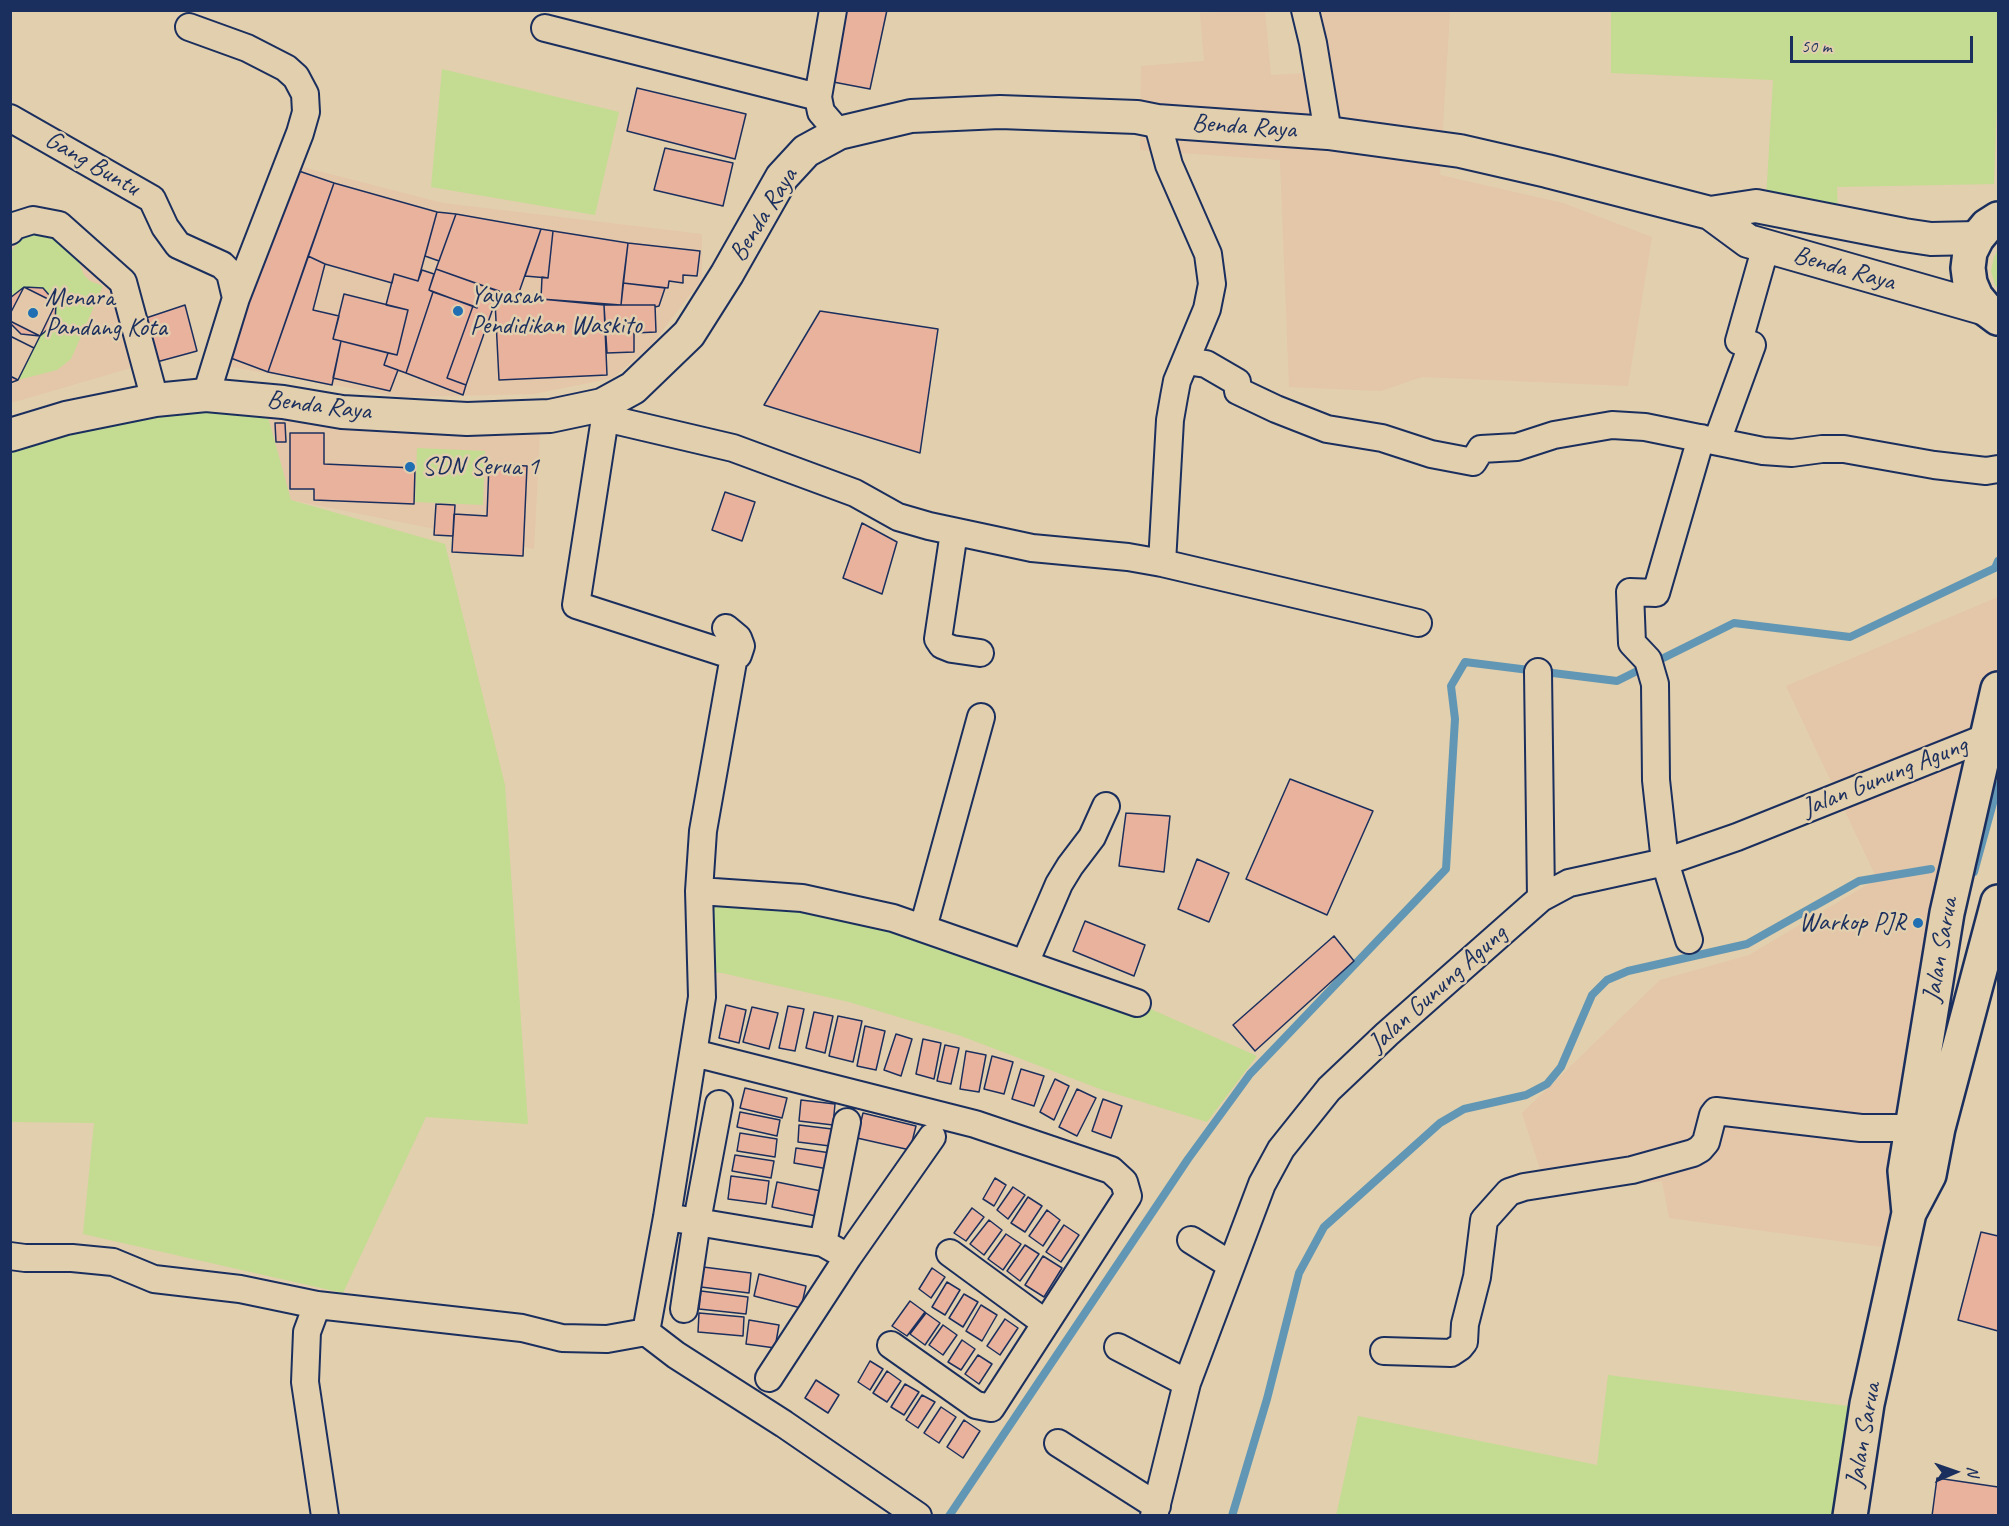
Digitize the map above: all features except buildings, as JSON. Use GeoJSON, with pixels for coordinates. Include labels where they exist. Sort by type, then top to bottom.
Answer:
{"type":"FeatureCollection","features":[{"type":"Feature","properties":{"kind":"main road"},"geometry":{"type":"LineString","coordinates":[[1988,228],[1969,260],[1970,283],[1976,297],[1992,313]]}},
{"type":"Feature","properties":{"kind":"main road","name":"Jalan Sarua"},"geometry":{"type":"LineString","coordinates":[[1925,1128],[1947,913],[1998,689]]}},
{"type":"Feature","properties":{"kind":"main road","name":"Jalan Sarua"},"geometry":{"type":"LineString","coordinates":[[1850,1515],[1867,1404],[1909,1213],[1905,1171],[1925,1128],[1996,920]]}},
{"type":"Feature","properties":{"kind":"street"},"geometry":{"type":"LineString","coordinates":[[833,10],[818,97],[821,112],[839,133]]}},
{"type":"Feature","properties":{"kind":"street"},"geometry":{"type":"LineString","coordinates":[[1305,10],[1328,133]]}},
{"type":"Feature","properties":{"kind":"street"},"geometry":{"type":"LineString","coordinates":[[189,27],[247,48],[286,68],[296,77],[305,94],[306,112],[293,155],[236,298],[206,395]]}},
{"type":"Feature","properties":{"kind":"street"},"geometry":{"type":"LineString","coordinates":[[545,28],[818,97]]}},
{"type":"Feature","properties":{"kind":"street","name":"Benda Raya"},"geometry":{"type":"LineString","coordinates":[[10,435],[66,418],[155,400],[206,395],[250,398],[342,412],[467,418],[604,412],[633,388],[689,334],[727,274],[782,177],[806,151],[839,133],[911,116],[1000,112],[1137,117],[1157,121],[1328,133],[1460,151],[1710,213],[1748,241],[1992,313]]}},
{"type":"Feature","properties":{"kind":"street","name":"Gang Buntu"},"geometry":{"type":"LineString","coordinates":[[10,118],[153,199],[165,227],[178,245],[222,265],[230,273],[236,298]]}},
{"type":"Feature","properties":{"kind":"street"},"geometry":{"type":"LineString","coordinates":[[1157,121],[1170,165],[1208,254],[1212,284],[1207,309],[1177,381],[1170,420],[1162,563]]}},
{"type":"Feature","properties":{"kind":"street","name":"Benda Raya"},"geometry":{"type":"LineString","coordinates":[[1710,213],[1756,206],[1931,239],[1988,228]]}},
{"type":"Feature","properties":{"kind":"street"},"geometry":{"type":"LineString","coordinates":[[10,231],[14,226],[33,220],[59,225],[123,282],[155,400]]}},
{"type":"Feature","properties":{"kind":"street"},"geometry":{"type":"LineString","coordinates":[[1689,940],[1665,862],[1656,780],[1655,684],[1648,660],[1632,643],[1630,592],[1656,594],[1709,439],[1752,345],[1739,341],[1766,246]]}},
{"type":"Feature","properties":{"kind":"street"},"geometry":{"type":"LineString","coordinates":[[1186,361],[1206,364],[1237,382],[1238,391],[1327,429],[1382,438],[1431,454],[1473,462],[1481,449],[1517,447],[1554,435],[1612,425],[1645,427],[1763,451],[1792,453],[1844,449],[1934,465],[1986,471],[1998,469]]}},
{"type":"Feature","properties":{"kind":"street"},"geometry":{"type":"LineString","coordinates":[[734,656],[576,604],[604,412],[733,448],[855,493],[898,517],[954,532],[1032,548],[1128,557],[1162,563],[1418,623]]}},
{"type":"Feature","properties":{"kind":"street"},"geometry":{"type":"LineString","coordinates":[[954,532],[938,639],[942,645],[952,649],[980,653]]}},
{"type":"Feature","properties":{"kind":"street"},"geometry":{"type":"LineString","coordinates":[[646,1332],[668,1217],[702,998],[699,891],[703,831],[734,656],[740,652],[738,638],[726,628]]}},
{"type":"Feature","properties":{"kind":"street"},"geometry":{"type":"LineString","coordinates":[[1538,672],[1540,897]]}},
{"type":"Feature","properties":{"kind":"street"},"geometry":{"type":"LineString","coordinates":[[922,928],[981,717]]}},
{"type":"Feature","properties":{"kind":"street","name":"Jalan Gunung Agung"},"geometry":{"type":"LineString","coordinates":[[1156,1511],[1187,1383],[1262,1184],[1281,1149],[1329,1089],[1387,1034],[1540,897],[1569,883],[1665,862],[1737,837],[1987,736]]}},
{"type":"Feature","properties":{"kind":"street"},"geometry":{"type":"LineString","coordinates":[[1025,963],[1059,884],[1092,837],[1106,807]]}},
{"type":"Feature","properties":{"kind":"street"},"geometry":{"type":"LineString","coordinates":[[699,891],[802,898],[893,918],[1137,1003]]}},
{"type":"Feature","properties":{"kind":"street"},"geometry":{"type":"LineString","coordinates":[[694,1053],[975,1124],[1111,1170],[1124,1182],[1128,1196],[1044,1322],[991,1408],[975,1406],[891,1345]]}},
{"type":"Feature","properties":{"kind":"street"},"geometry":{"type":"LineString","coordinates":[[684,1309],[697,1221],[719,1104]]}},
{"type":"Feature","properties":{"kind":"street"},"geometry":{"type":"LineString","coordinates":[[1384,1351],[1451,1353],[1460,1347],[1464,1341],[1477,1277],[1484,1220],[1509,1192],[1524,1187],[1632,1170],[1693,1153],[1706,1142],[1716,1111],[1861,1128],[1925,1128]]}},
{"type":"Feature","properties":{"kind":"street"},"geometry":{"type":"LineString","coordinates":[[823,1243],[847,1122]]}},
{"type":"Feature","properties":{"kind":"street"},"geometry":{"type":"LineString","coordinates":[[769,1378],[848,1257],[932,1137]]}},
{"type":"Feature","properties":{"kind":"street"},"geometry":{"type":"LineString","coordinates":[[668,1217],[823,1243],[848,1257]]}},
{"type":"Feature","properties":{"kind":"street"},"geometry":{"type":"LineString","coordinates":[[1191,1240],[1231,1265]]}},
{"type":"Feature","properties":{"kind":"street"},"geometry":{"type":"LineString","coordinates":[[950,1253],[1044,1322]]}},
{"type":"Feature","properties":{"kind":"street"},"geometry":{"type":"LineString","coordinates":[[10,1256],[113,1262],[154,1280],[240,1289],[317,1305],[511,1327],[562,1338],[607,1339],[646,1332],[675,1355],[784,1424],[918,1515]]}},
{"type":"Feature","properties":{"kind":"street"},"geometry":{"type":"LineString","coordinates":[[317,1305],[307,1332],[305,1382],[326,1515]]}},
{"type":"Feature","properties":{"kind":"street"},"geometry":{"type":"LineString","coordinates":[[1118,1347],[1187,1383]]}},
{"type":"Feature","properties":{"kind":"street"},"geometry":{"type":"LineString","coordinates":[[1058,1443],[1156,1511]]}},
{"type":"Feature","properties":{"kind":"shaded area"},"geometry":{"type":"Polygon","coordinates":[[[1265,11],[1271,75],[1324,72],[1312,11],[1450,11],[1440,175],[1563,203],[1652,237],[1628,386],[1422,377],[1381,391],[1289,387],[1280,160],[1140,150],[1141,66],[1204,61],[1200,13],[1265,11]]]}},
{"type":"Feature","properties":{"kind":"shaded area","name":"Yayasan Pendidikan Waskito"},"geometry":{"type":"Polygon","coordinates":[[[291,164],[443,203],[702,234],[702,279],[653,343],[613,378],[534,394],[402,397],[220,365],[291,164]]]}},
{"type":"Feature","properties":{"kind":"shaded area"},"geometry":{"type":"Polygon","coordinates":[[[20,234],[63,235],[119,291],[141,365],[11,403],[11,250],[20,234]]]}},
{"type":"Feature","properties":{"kind":"shaded area","name":"SDN Serua 1"},"geometry":{"type":"Polygon","coordinates":[[[268,417],[540,434],[534,549],[291,500],[268,417]]]}},
{"type":"Feature","properties":{"kind":"shaded area"},"geometry":{"type":"Polygon","coordinates":[[[1998,597],[1998,714],[1882,1247],[1669,1218],[1662,1181],[1548,1194],[1522,1113],[1660,980],[1749,955],[1877,879],[1786,686],[1998,597]]]}},
{"type":"Feature","properties":{"kind":"green space"},"geometry":{"type":"Polygon","coordinates":[[[1611,11],[1998,11],[1994,184],[1837,187],[1838,214],[1766,200],[1773,80],[1611,73],[1611,11]]]}},
{"type":"Feature","properties":{"kind":"green space"},"geometry":{"type":"Polygon","coordinates":[[[442,69],[619,112],[595,215],[431,187],[442,69]]]}},
{"type":"Feature","properties":{"kind":"green space"},"geometry":{"type":"Polygon","coordinates":[[[35,233],[58,238],[74,251],[84,275],[90,281],[103,286],[71,359],[57,370],[18,380],[40,336],[55,323],[56,303],[43,288],[24,287],[11,298],[10,253],[24,235],[35,233]]]}},
{"type":"Feature","properties":{"kind":"green space"},"geometry":{"type":"Polygon","coordinates":[[[1998,249],[1998,289],[1991,271],[1998,249]]]}},
{"type":"Feature","properties":{"kind":"green space"},"geometry":{"type":"Polygon","coordinates":[[[204,408],[268,417],[291,500],[445,544],[505,785],[528,1124],[426,1117],[343,1293],[83,1234],[94,1123],[11,1122],[11,445],[90,420],[204,408]]]}},
{"type":"Feature","properties":{"kind":"green space"},"geometry":{"type":"Polygon","coordinates":[[[417,448],[485,451],[483,505],[415,502],[417,448]]]}},
{"type":"Feature","properties":{"kind":"green space"},"geometry":{"type":"Polygon","coordinates":[[[699,891],[802,898],[1137,1003],[1257,1056],[1207,1122],[1100,1089],[961,1036],[849,1002],[722,973],[702,972],[699,891]]]}},
{"type":"Feature","properties":{"kind":"green space"},"geometry":{"type":"Polygon","coordinates":[[[1608,1375],[1863,1408],[1847,1515],[1336,1516],[1358,1416],[1597,1465],[1608,1375]]]}},
{"type":"Feature","properties":{"kind":"waterway"},"geometry":{"type":"LineString","coordinates":[[949,1516],[1188,1159],[1250,1074],[1446,869],[1455,719],[1451,686],[1465,662],[1617,681],[1734,623],[1850,637],[1995,568],[1998,561]]}},
{"type":"Feature","properties":{"kind":"waterway"},"geometry":{"type":"LineString","coordinates":[[1974,872],[1998,785]]}},
{"type":"Feature","properties":{"kind":"waterway"},"geometry":{"type":"LineString","coordinates":[[1232,1516],[1267,1399],[1299,1273],[1324,1227],[1440,1123],[1464,1109],[1526,1095],[1547,1084],[1561,1067],[1592,995],[1607,980],[1628,971],[1747,944],[1859,881],[1931,869]]}},
{"type":"Feature","properties":{"kind":"place","name":"Yayasan Pendidikan Waskito"},"geometry":{"type":"Point","coordinates":[458,311]}},
{"type":"Feature","properties":{"kind":"place","name":"Menara Pandang Kota"},"geometry":{"type":"Point","coordinates":[33,313]}},
{"type":"Feature","properties":{"kind":"place","name":"SDN Serua 1"},"geometry":{"type":"Point","coordinates":[410,467]}},
{"type":"Feature","properties":{"kind":"place","name":"Warkop PJR"},"geometry":{"type":"Point","coordinates":[1918,923]}}]}
